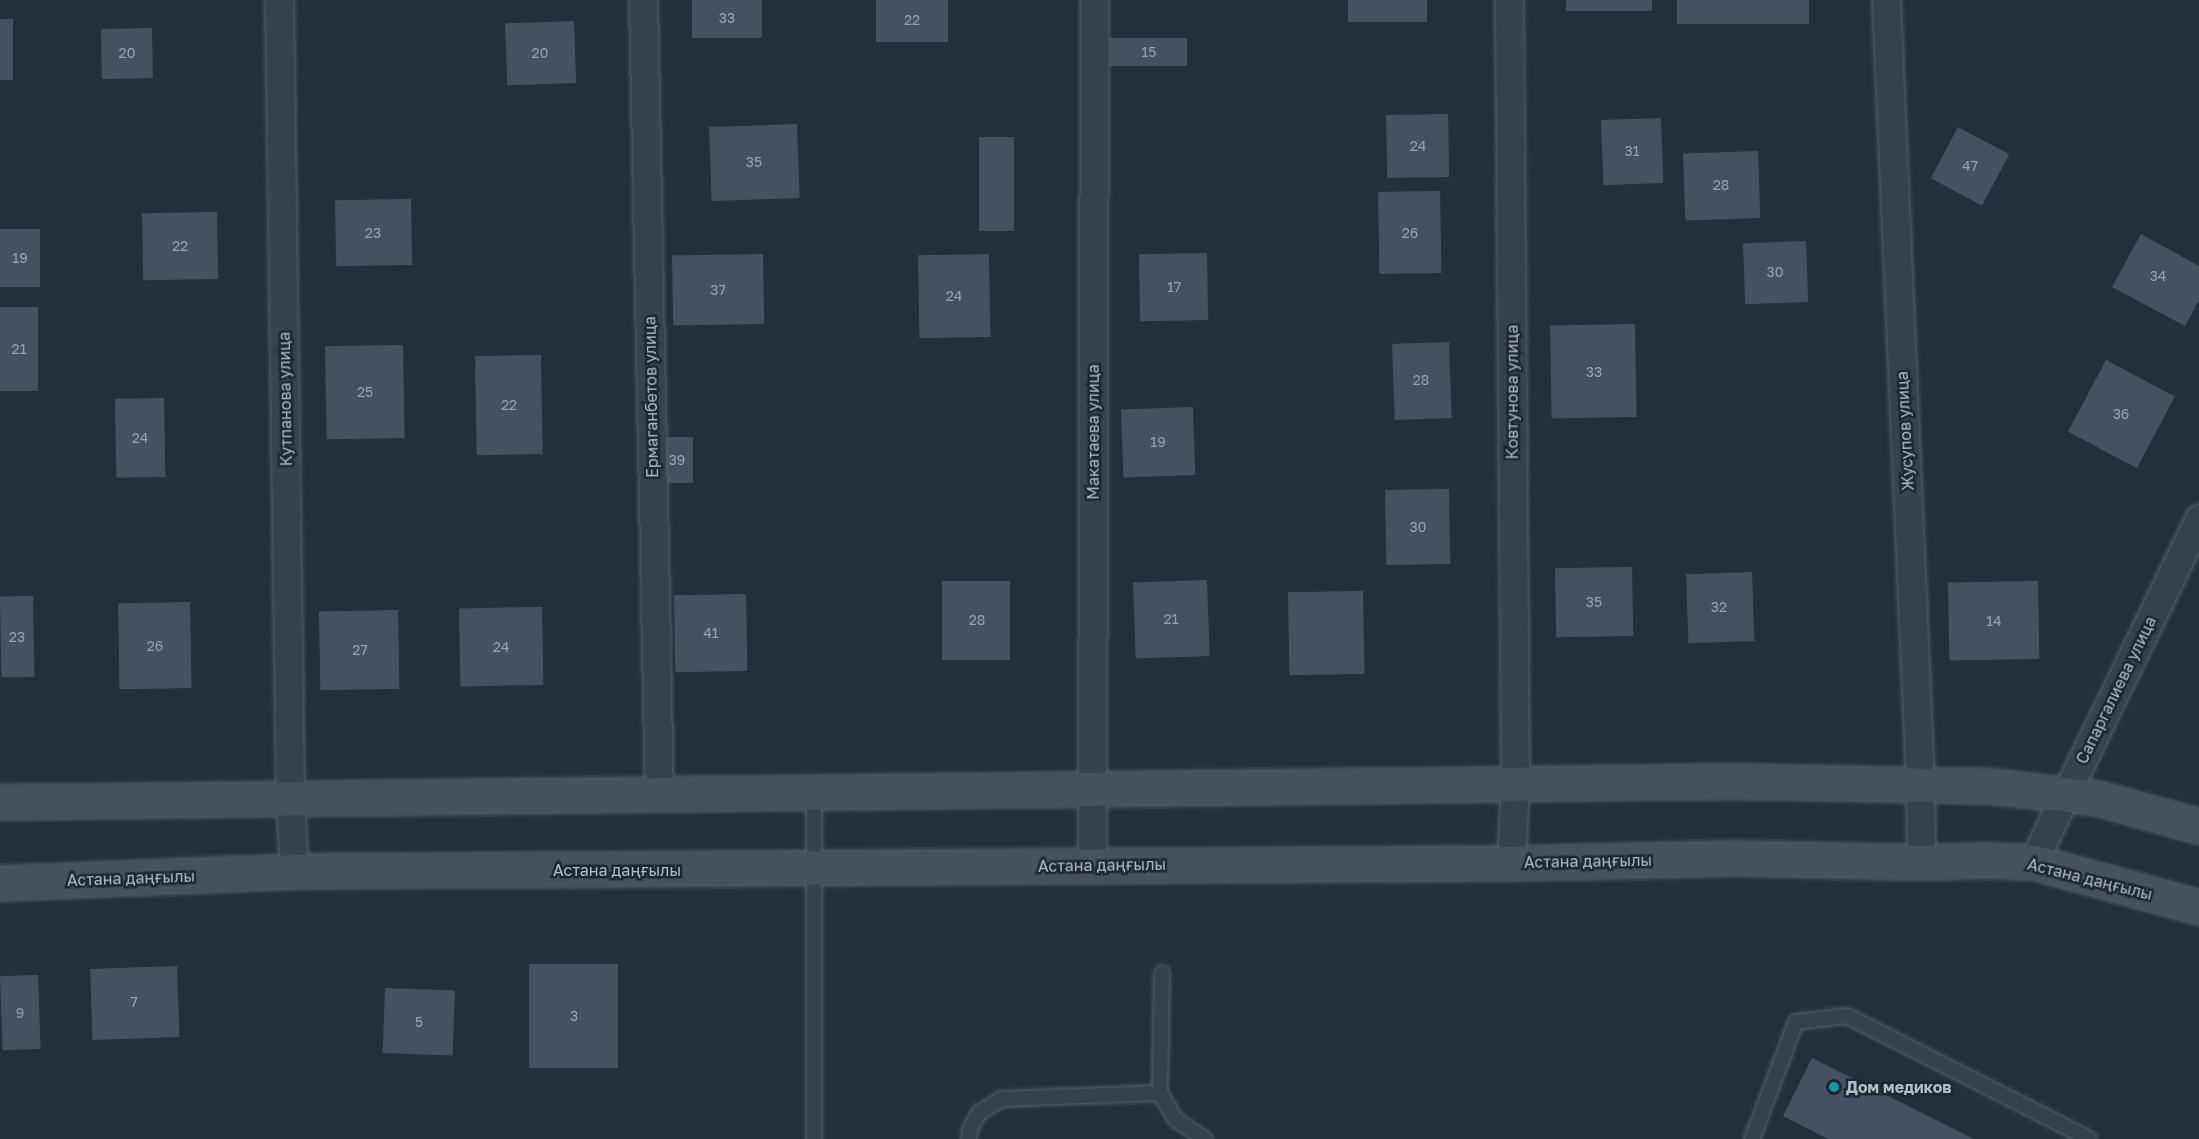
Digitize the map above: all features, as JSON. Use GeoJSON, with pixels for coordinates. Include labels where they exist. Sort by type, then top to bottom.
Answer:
{"type":"FeatureCollection","features":[{"type":"Feature","properties":{"kind":"street","name":"Кутпанова улица"},"geometry":{"type":"LineString","coordinates":[[279,0],[290,798],[294,872]]}},
{"type":"Feature","properties":{"kind":"street","name":"Ермаганбетов улица"},"geometry":{"type":"LineString","coordinates":[[643,0],[659,794]]}},
{"type":"Feature","properties":{"kind":"street","name":"Макатаева улица"},"geometry":{"type":"LineString","coordinates":[[1092,864],[1094,0]]}},
{"type":"Feature","properties":{"kind":"street","name":"Ковтунова улица"},"geometry":{"type":"LineString","coordinates":[[1509,0],[1515,783],[1511,863]]}},
{"type":"Feature","properties":{"kind":"street","name":"Жусупов улица"},"geometry":{"type":"LineString","coordinates":[[1886,0],[1920,783],[1921,862]]}},
{"type":"Feature","properties":{"kind":"street","name":"Сапаргалиева улица"},"geometry":{"type":"LineString","coordinates":[[2033,862],[2199,518]]}},
{"type":"Feature","properties":{"kind":"street"},"geometry":{"type":"LineString","coordinates":[[0,802],[1092,787],[1734,781],[1920,783],[1990,786],[2097,798],[2199,826]]}},
{"type":"Feature","properties":{"kind":"street","name":"Астана даңғылы"},"geometry":{"type":"LineString","coordinates":[[0,883],[294,872],[816,869],[1092,864],[1511,863],[1734,858],[2033,862],[2199,907]]}},
{"type":"Feature","properties":{"kind":"lane"},"geometry":{"type":"LineString","coordinates":[[814,791],[816,869],[814,1139]]}},
{"type":"Feature","properties":{"kind":"lane"},"geometry":{"type":"LineString","coordinates":[[1162,973],[1160,1093],[1175,1119],[1204,1139]]}},
{"type":"Feature","properties":{"kind":"lane"},"geometry":{"type":"LineString","coordinates":[[1752,1139],[1796,1022],[1847,1016],[2089,1139]]}},
{"type":"Feature","properties":{"kind":"lane"},"geometry":{"type":"LineString","coordinates":[[969,1139],[970,1129],[979,1113],[1001,1099],[1160,1093]]}},
{"type":"Feature","properties":{"kind":"building"},"geometry":{"type":"Polygon","coordinates":[[[692,0],[762,0],[762,38],[692,38],[692,0]]]}},
{"type":"Feature","properties":{"kind":"building"},"geometry":{"type":"Polygon","coordinates":[[[876,0],[948,0],[948,42],[876,42],[876,0]]]}},
{"type":"Feature","properties":{"kind":"building"},"geometry":{"type":"Polygon","coordinates":[[[1348,0],[1427,0],[1427,22],[1348,22],[1348,0]]]}},
{"type":"Feature","properties":{"kind":"building"},"geometry":{"type":"Polygon","coordinates":[[[1566,0],[1652,0],[1652,11],[1566,11],[1566,0]]]}},
{"type":"Feature","properties":{"kind":"building"},"geometry":{"type":"Polygon","coordinates":[[[1677,0],[1809,0],[1809,24],[1677,24],[1677,0]]]}},
{"type":"Feature","properties":{"kind":"building"},"geometry":{"type":"Polygon","coordinates":[[[0,19],[13,19],[13,80],[0,80],[0,19]]]}},
{"type":"Feature","properties":{"kind":"building"},"geometry":{"type":"Polygon","coordinates":[[[574,21],[576,83],[507,85],[505,23],[574,21]]]}},
{"type":"Feature","properties":{"kind":"building"},"geometry":{"type":"Polygon","coordinates":[[[152,28],[153,78],[102,79],[101,29],[152,28]]]}},
{"type":"Feature","properties":{"kind":"building"},"geometry":{"type":"Polygon","coordinates":[[[1110,38],[1187,38],[1187,66],[1110,66],[1110,38]]]}},
{"type":"Feature","properties":{"kind":"building"},"geometry":{"type":"Polygon","coordinates":[[[1448,114],[1449,177],[1387,178],[1386,115],[1448,114]]]}},
{"type":"Feature","properties":{"kind":"building"},"geometry":{"type":"Polygon","coordinates":[[[1661,118],[1663,183],[1603,185],[1601,120],[1661,118]]]}},
{"type":"Feature","properties":{"kind":"building"},"geometry":{"type":"Polygon","coordinates":[[[797,124],[800,198],[712,201],[709,127],[797,124]]]}},
{"type":"Feature","properties":{"kind":"building"},"geometry":{"type":"Polygon","coordinates":[[[1958,127],[2009,154],[1982,205],[1931,178],[1958,127]]]}},
{"type":"Feature","properties":{"kind":"building"},"geometry":{"type":"Polygon","coordinates":[[[979,137],[1014,137],[1014,231],[979,231],[979,137]]]}},
{"type":"Feature","properties":{"kind":"building"},"geometry":{"type":"Polygon","coordinates":[[[1758,151],[1760,218],[1685,221],[1683,154],[1758,151]]]}},
{"type":"Feature","properties":{"kind":"building"},"geometry":{"type":"Polygon","coordinates":[[[1440,191],[1441,273],[1379,274],[1378,192],[1440,191]]]}},
{"type":"Feature","properties":{"kind":"building"},"geometry":{"type":"Polygon","coordinates":[[[411,199],[412,265],[336,266],[335,200],[411,199]]]}},
{"type":"Feature","properties":{"kind":"building"},"geometry":{"type":"Polygon","coordinates":[[[217,212],[218,279],[143,280],[142,213],[217,212]]]}},
{"type":"Feature","properties":{"kind":"building"},"geometry":{"type":"Polygon","coordinates":[[[0,229],[40,229],[40,287],[0,287],[0,229]]]}},
{"type":"Feature","properties":{"kind":"building"},"geometry":{"type":"Polygon","coordinates":[[[2141,234],[2199,266],[2199,300],[2185,326],[2112,287],[2141,234]]]}},
{"type":"Feature","properties":{"kind":"building"},"geometry":{"type":"Polygon","coordinates":[[[1806,241],[1808,302],[1745,304],[1743,243],[1806,241]]]}},
{"type":"Feature","properties":{"kind":"building"},"geometry":{"type":"Polygon","coordinates":[[[1207,253],[1208,320],[1140,321],[1139,254],[1207,253]]]}},
{"type":"Feature","properties":{"kind":"building"},"geometry":{"type":"Polygon","coordinates":[[[763,254],[764,324],[673,326],[672,256],[763,254]]]}},
{"type":"Feature","properties":{"kind":"building"},"geometry":{"type":"Polygon","coordinates":[[[989,254],[990,337],[919,338],[918,255],[989,254]]]}},
{"type":"Feature","properties":{"kind":"building"},"geometry":{"type":"Polygon","coordinates":[[[0,307],[38,307],[38,391],[0,391],[0,307]]]}},
{"type":"Feature","properties":{"kind":"building"},"geometry":{"type":"Polygon","coordinates":[[[1635,324],[1637,417],[1552,418],[1550,325],[1635,324]]]}},
{"type":"Feature","properties":{"kind":"building"},"geometry":{"type":"Polygon","coordinates":[[[1449,342],[1452,418],[1395,420],[1392,344],[1449,342]]]}},
{"type":"Feature","properties":{"kind":"building"},"geometry":{"type":"Polygon","coordinates":[[[403,345],[405,438],[327,439],[325,346],[403,345]]]}},
{"type":"Feature","properties":{"kind":"building"},"geometry":{"type":"Polygon","coordinates":[[[541,355],[543,454],[477,455],[475,356],[541,355]]]}},
{"type":"Feature","properties":{"kind":"building"},"geometry":{"type":"Polygon","coordinates":[[[2106,360],[2175,397],[2137,468],[2068,432],[2106,360]]]}},
{"type":"Feature","properties":{"kind":"building"},"geometry":{"type":"Polygon","coordinates":[[[164,398],[165,477],[116,478],[115,399],[164,398]]]}},
{"type":"Feature","properties":{"kind":"building"},"geometry":{"type":"Polygon","coordinates":[[[1193,407],[1195,475],[1123,477],[1121,410],[1193,407]]]}},
{"type":"Feature","properties":{"kind":"building"},"geometry":{"type":"Polygon","coordinates":[[[659,437],[693,437],[693,483],[659,483],[659,437]]]}},
{"type":"Feature","properties":{"kind":"building"},"geometry":{"type":"Polygon","coordinates":[[[1449,489],[1450,564],[1386,565],[1385,490],[1449,489]]]}},
{"type":"Feature","properties":{"kind":"building"},"geometry":{"type":"Polygon","coordinates":[[[1632,567],[1633,636],[1556,637],[1555,568],[1632,567]]]}},
{"type":"Feature","properties":{"kind":"building"},"geometry":{"type":"Polygon","coordinates":[[[1752,572],[1754,641],[1688,643],[1686,574],[1752,572]]]}},
{"type":"Feature","properties":{"kind":"building"},"geometry":{"type":"Polygon","coordinates":[[[1207,580],[1210,656],[1136,659],[1133,583],[1207,580]]]}},
{"type":"Feature","properties":{"kind":"building"},"geometry":{"type":"Polygon","coordinates":[[[942,581],[1010,581],[1010,660],[942,660],[942,581]]]}},
{"type":"Feature","properties":{"kind":"building"},"geometry":{"type":"Polygon","coordinates":[[[2038,581],[2039,659],[1949,661],[1948,583],[2038,581]]]}},
{"type":"Feature","properties":{"kind":"building"},"geometry":{"type":"Polygon","coordinates":[[[1363,591],[1364,674],[1289,675],[1288,592],[1363,591]]]}},
{"type":"Feature","properties":{"kind":"building"},"geometry":{"type":"Polygon","coordinates":[[[746,594],[747,671],[675,672],[674,595],[746,594]]]}},
{"type":"Feature","properties":{"kind":"building"},"geometry":{"type":"Polygon","coordinates":[[[33,596],[34,677],[1,678],[0,597],[33,596]]]}},
{"type":"Feature","properties":{"kind":"building"},"geometry":{"type":"Polygon","coordinates":[[[190,602],[192,688],[120,689],[118,603],[190,602]]]}},
{"type":"Feature","properties":{"kind":"building"},"geometry":{"type":"Polygon","coordinates":[[[542,607],[543,685],[460,686],[459,608],[542,607]]]}},
{"type":"Feature","properties":{"kind":"building"},"geometry":{"type":"Polygon","coordinates":[[[398,610],[399,689],[320,690],[319,611],[398,610]]]}},
{"type":"Feature","properties":{"kind":"building"},"geometry":{"type":"Polygon","coordinates":[[[529,964],[618,964],[618,1068],[529,1068],[529,964]]]}},
{"type":"Feature","properties":{"kind":"building"},"geometry":{"type":"Polygon","coordinates":[[[177,966],[179,1037],[93,1040],[90,969],[177,966]]]}},
{"type":"Feature","properties":{"kind":"building"},"geometry":{"type":"Polygon","coordinates":[[[38,975],[41,1049],[3,1050],[0,976],[38,975]]]}},
{"type":"Feature","properties":{"kind":"building"},"geometry":{"type":"Polygon","coordinates":[[[385,988],[455,990],[453,1055],[383,1053],[385,988]]]}},
{"type":"Feature","properties":{"kind":"building","name":"Дом медиков"},"geometry":{"type":"Polygon","coordinates":[[[1812,1058],[1974,1139],[1828,1139],[1783,1116],[1812,1058]]]}},
{"type":"Feature","properties":{"kind":"place","name":"Дом медиков"},"geometry":{"type":"Point","coordinates":[1834,1087]}}]}
